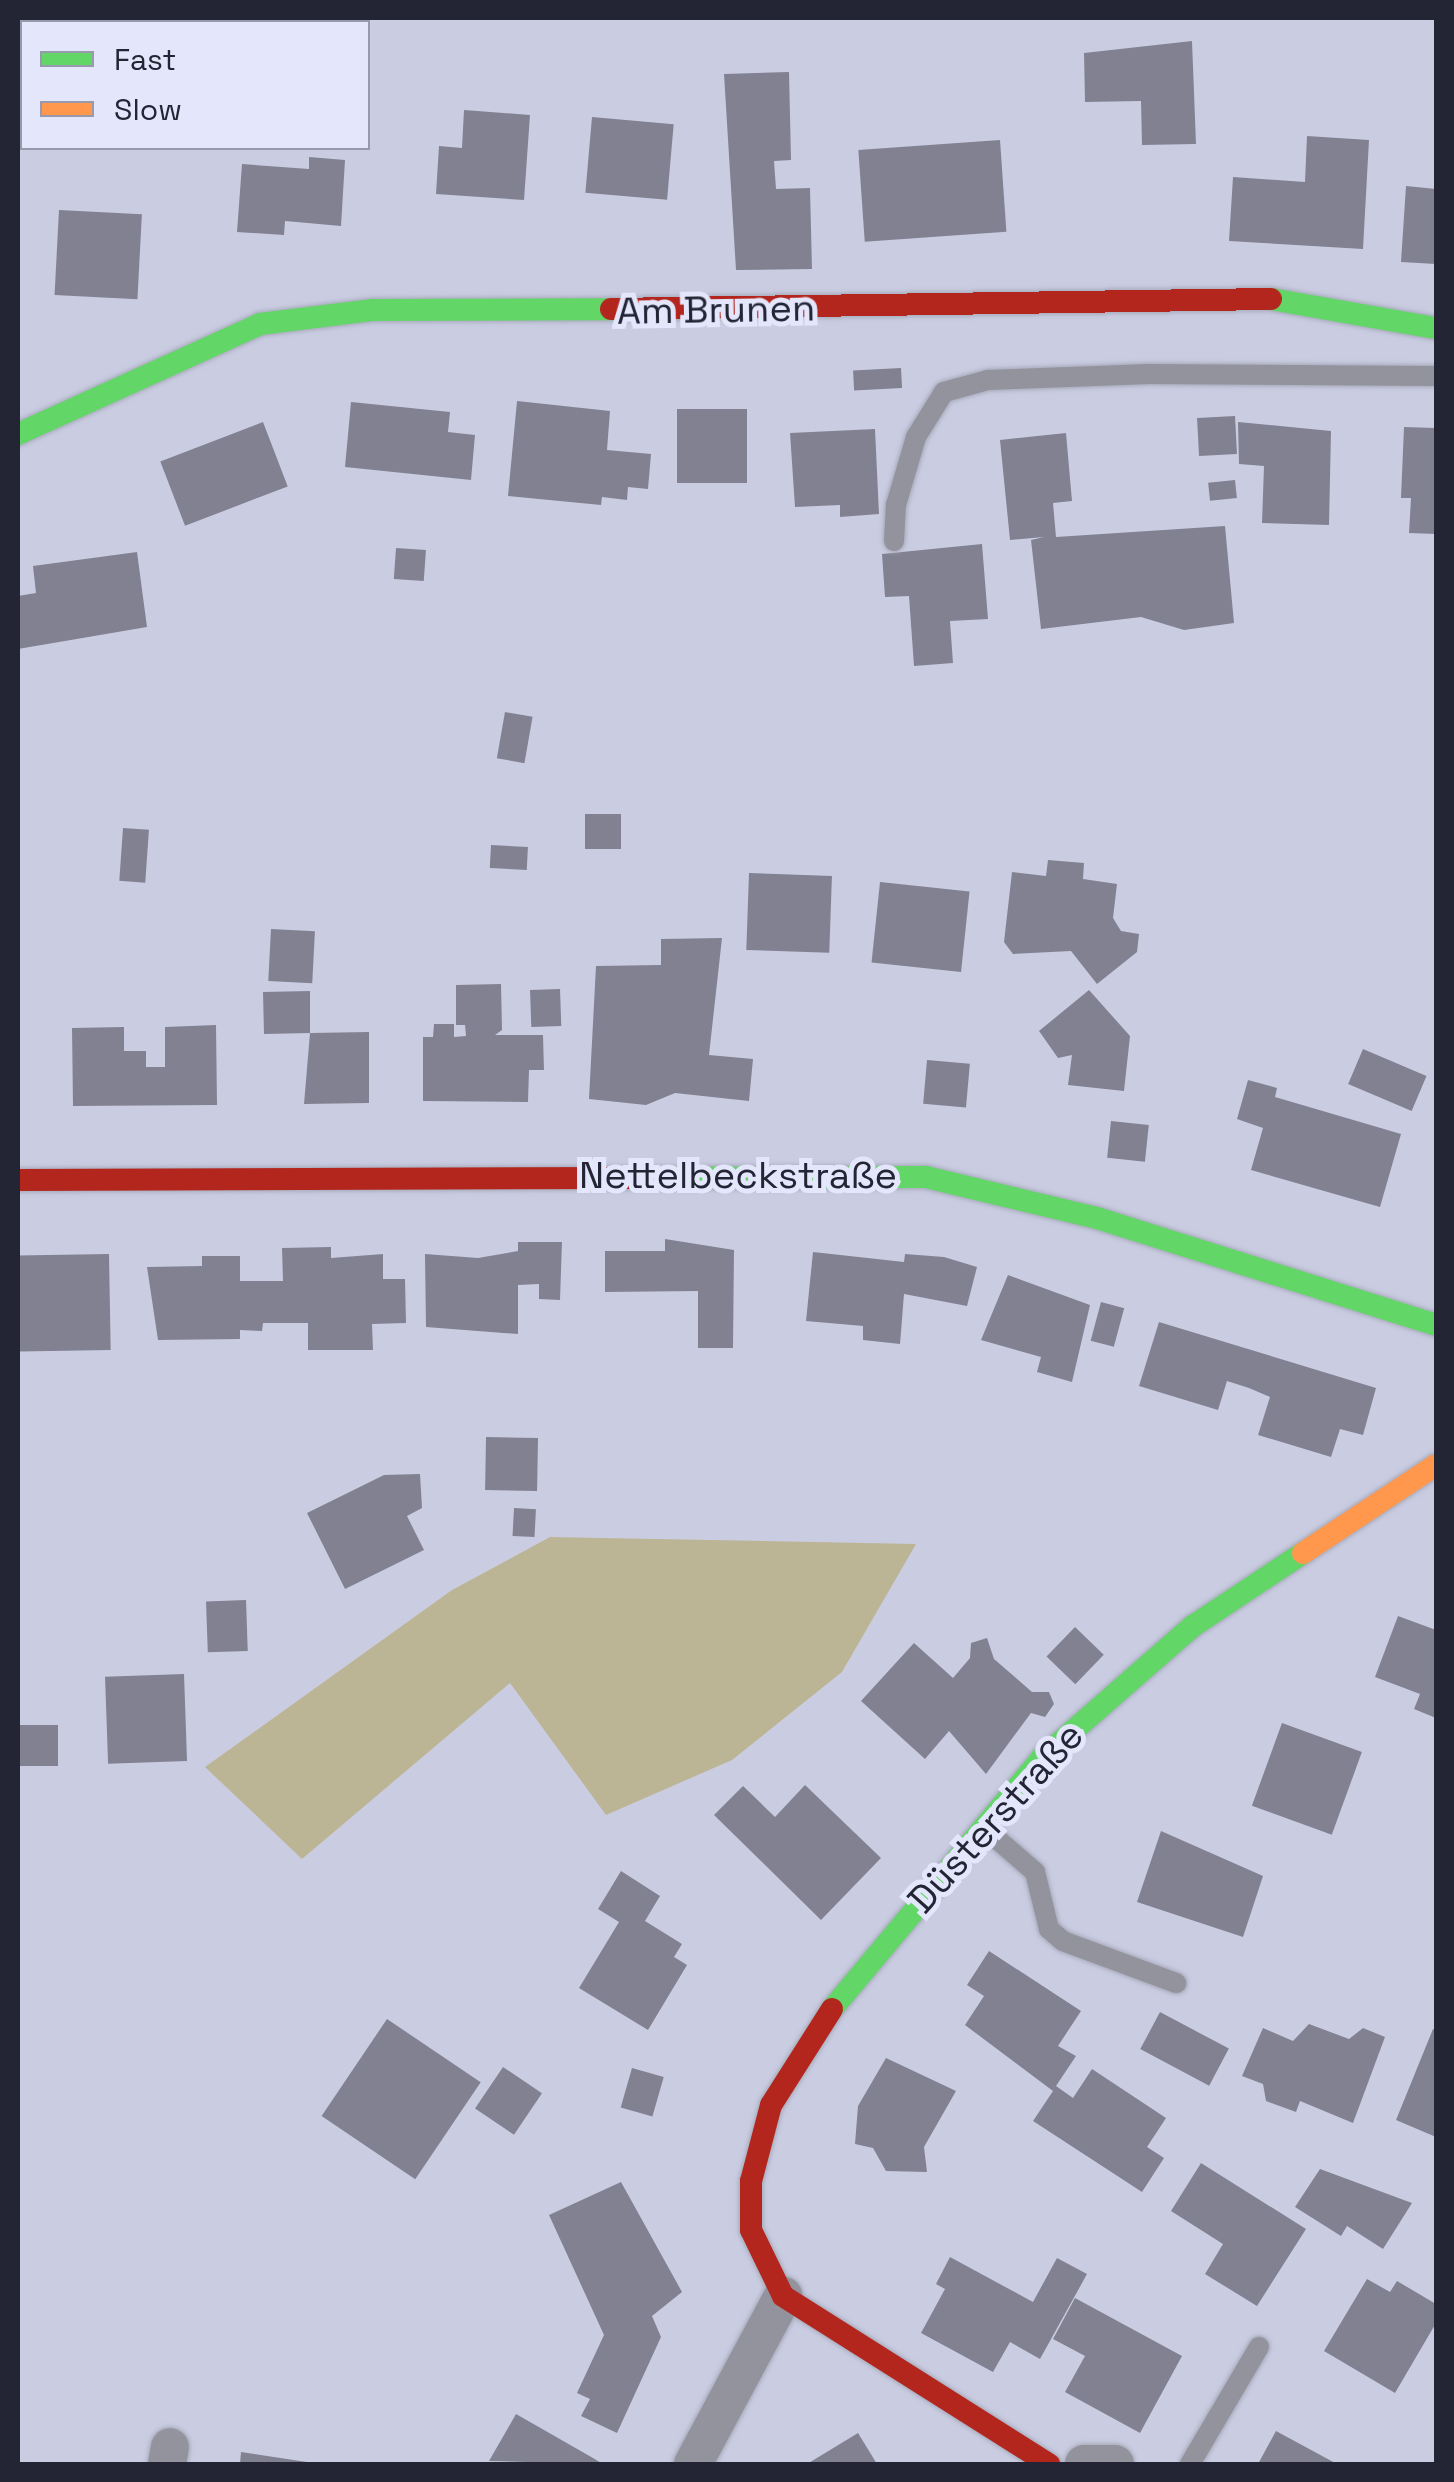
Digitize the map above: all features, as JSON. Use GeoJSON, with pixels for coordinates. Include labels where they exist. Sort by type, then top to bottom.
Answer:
{"type":"FeatureCollection","features":[{"type":"Feature","properties":{"kind":"street","name":"Am Brunen"},"geometry":{"type":"LineString","coordinates":[[18,434],[260,324],[373,310],[824,308],[1192,295],[1309,301],[1436,328]]}},
{"type":"Feature","properties":{"kind":"street","name":"Nettelbeckstraße"},"geometry":{"type":"LineString","coordinates":[[18,1180],[926,1177],[1097,1218],[1436,1325]]}},
{"type":"Feature","properties":{"kind":"street","name":"Düsterstraße"},"geometry":{"type":"LineString","coordinates":[[783,2296],[750,2230],[751,2180],[771,2105],[822,2021],[982,1826],[1055,1746],[1194,1626],[1436,1465]]}},
{"type":"Feature","properties":{"kind":"street"},"geometry":{"type":"LineString","coordinates":[[693,2464],[783,2296],[1050,2464]]}},
{"type":"Feature","properties":{"kind":"street"},"geometry":{"type":"LineString","coordinates":[[1084,2464],[1115,2464]]}},
{"type":"Feature","properties":{"kind":"lane"},"geometry":{"type":"LineString","coordinates":[[894,541],[896,505],[916,437],[944,392],[988,380],[1149,374],[1436,376]]}},
{"type":"Feature","properties":{"kind":"lane"},"geometry":{"type":"LineString","coordinates":[[982,1826],[1035,1872],[1048,1929],[1063,1942],[1176,1984]]}},
{"type":"Feature","properties":{"kind":"lane"},"geometry":{"type":"LineString","coordinates":[[1190,2464],[1259,2347]]}},
{"type":"Feature","properties":{"kind":"lane"},"geometry":{"type":"LineString","coordinates":[[1003,2464],[1015,2442]]}},
{"type":"Feature","properties":{"kind":"shaded area"},"geometry":{"type":"Polygon","coordinates":[[[550,1537],[916,1544],[842,1672],[732,1760],[606,1815],[510,1683],[302,1859],[205,1767],[452,1590],[550,1537]]]}},
{"type":"Feature","properties":{"kind":"building"},"geometry":{"type":"Polygon","coordinates":[[[1192,41],[1196,144],[1142,145],[1141,101],[1085,102],[1084,53],[1192,41]]]}},
{"type":"Feature","properties":{"kind":"building"},"geometry":{"type":"Polygon","coordinates":[[[789,72],[791,160],[774,161],[776,189],[810,188],[812,269],[736,270],[724,74],[789,72]]]}},
{"type":"Feature","properties":{"kind":"building"},"geometry":{"type":"Polygon","coordinates":[[[464,110],[530,115],[524,200],[436,194],[439,146],[462,148],[464,110]]]}},
{"type":"Feature","properties":{"kind":"building"},"geometry":{"type":"Polygon","coordinates":[[[592,117],[674,124],[667,200],[585,193],[592,117]]]}},
{"type":"Feature","properties":{"kind":"building"},"geometry":{"type":"Polygon","coordinates":[[[1307,136],[1369,140],[1363,249],[1229,241],[1233,177],[1305,182],[1307,136]]]}},
{"type":"Feature","properties":{"kind":"building"},"geometry":{"type":"Polygon","coordinates":[[[1000,140],[1006,232],[865,242],[858,150],[1000,140]]]}},
{"type":"Feature","properties":{"kind":"building"},"geometry":{"type":"Polygon","coordinates":[[[309,157],[345,160],[341,226],[285,221],[284,235],[237,232],[242,164],[309,169],[309,157]]]}},
{"type":"Feature","properties":{"kind":"building"},"geometry":{"type":"Polygon","coordinates":[[[1406,186],[1436,189],[1436,264],[1401,262],[1406,186]]]}},
{"type":"Feature","properties":{"kind":"building"},"geometry":{"type":"Polygon","coordinates":[[[59,210],[142,214],[137,299],[55,295],[59,210]]]}},
{"type":"Feature","properties":{"kind":"building"},"geometry":{"type":"Polygon","coordinates":[[[901,368],[902,388],[854,390],[853,371],[901,368]]]}},
{"type":"Feature","properties":{"kind":"building"},"geometry":{"type":"Polygon","coordinates":[[[517,401],[610,411],[607,450],[651,454],[648,489],[628,487],[627,500],[602,497],[601,505],[508,496],[517,401]]]}},
{"type":"Feature","properties":{"kind":"building"},"geometry":{"type":"Polygon","coordinates":[[[351,402],[450,412],[448,432],[475,435],[471,480],[345,467],[351,402]]]}},
{"type":"Feature","properties":{"kind":"building"},"geometry":{"type":"Polygon","coordinates":[[[677,409],[747,409],[747,483],[677,483],[677,409]]]}},
{"type":"Feature","properties":{"kind":"building"},"geometry":{"type":"Polygon","coordinates":[[[1235,416],[1237,454],[1199,456],[1197,418],[1235,416]]]}},
{"type":"Feature","properties":{"kind":"building"},"geometry":{"type":"Polygon","coordinates":[[[263,422],[288,486],[185,526],[160,461],[263,422]]]}},
{"type":"Feature","properties":{"kind":"building"},"geometry":{"type":"Polygon","coordinates":[[[1238,422],[1331,431],[1329,525],[1262,523],[1264,466],[1239,464],[1238,422]]]}},
{"type":"Feature","properties":{"kind":"building"},"geometry":{"type":"Polygon","coordinates":[[[1404,427],[1436,428],[1436,534],[1409,533],[1411,498],[1401,498],[1404,427]]]}},
{"type":"Feature","properties":{"kind":"building"},"geometry":{"type":"Polygon","coordinates":[[[875,429],[879,514],[840,517],[840,505],[795,507],[790,433],[875,429]]]}},
{"type":"Feature","properties":{"kind":"building"},"geometry":{"type":"Polygon","coordinates":[[[1066,433],[1072,501],[1053,503],[1056,537],[1225,526],[1234,623],[1184,630],[1141,617],[1041,629],[1031,540],[1044,537],[1010,540],[1000,440],[1066,433]]]}},
{"type":"Feature","properties":{"kind":"building"},"geometry":{"type":"Polygon","coordinates":[[[1235,480],[1237,498],[1210,501],[1208,483],[1235,480]]]}},
{"type":"Feature","properties":{"kind":"building"},"geometry":{"type":"Polygon","coordinates":[[[982,544],[988,619],[950,621],[953,663],[914,666],[909,596],[885,597],[882,554],[982,544]]]}},
{"type":"Feature","properties":{"kind":"building"},"geometry":{"type":"Polygon","coordinates":[[[396,548],[426,550],[424,581],[394,579],[396,548]]]}},
{"type":"Feature","properties":{"kind":"building"},"geometry":{"type":"Polygon","coordinates":[[[137,552],[147,627],[18,649],[18,596],[36,593],[33,566],[137,552]]]}},
{"type":"Feature","properties":{"kind":"building"},"geometry":{"type":"Polygon","coordinates":[[[505,712],[533,717],[524,763],[497,758],[505,712]]]}},
{"type":"Feature","properties":{"kind":"building"},"geometry":{"type":"Polygon","coordinates":[[[585,814],[621,814],[621,849],[585,849],[585,814]]]}},
{"type":"Feature","properties":{"kind":"building"},"geometry":{"type":"Polygon","coordinates":[[[123,828],[149,830],[145,883],[119,881],[123,828]]]}},
{"type":"Feature","properties":{"kind":"building"},"geometry":{"type":"Polygon","coordinates":[[[491,845],[528,847],[527,870],[490,868],[491,845]]]}},
{"type":"Feature","properties":{"kind":"building"},"geometry":{"type":"Polygon","coordinates":[[[1048,860],[1084,863],[1083,879],[1117,884],[1113,918],[1121,931],[1139,934],[1137,952],[1097,984],[1071,951],[1013,954],[1004,942],[1012,872],[1046,876],[1048,860]]]}},
{"type":"Feature","properties":{"kind":"building"},"geometry":{"type":"Polygon","coordinates":[[[749,873],[832,876],[829,953],[746,950],[749,873]]]}},
{"type":"Feature","properties":{"kind":"building"},"geometry":{"type":"Polygon","coordinates":[[[880,882],[970,891],[961,972],[872,963],[880,882]]]}},
{"type":"Feature","properties":{"kind":"building"},"geometry":{"type":"Polygon","coordinates":[[[271,929],[315,931],[312,983],[268,981],[271,929]]]}},
{"type":"Feature","properties":{"kind":"building"},"geometry":{"type":"Polygon","coordinates":[[[722,938],[709,1055],[753,1059],[749,1101],[675,1093],[646,1105],[589,1099],[596,966],[661,965],[661,939],[722,938]]]}},
{"type":"Feature","properties":{"kind":"building"},"geometry":{"type":"Polygon","coordinates":[[[501,984],[502,1030],[495,1035],[543,1035],[544,1070],[529,1070],[528,1102],[423,1101],[423,1037],[433,1037],[434,1024],[454,1024],[454,1037],[466,1036],[465,1025],[456,1025],[456,985],[501,984]]]}},
{"type":"Feature","properties":{"kind":"building"},"geometry":{"type":"Polygon","coordinates":[[[560,989],[561,1026],[531,1027],[530,990],[560,989]]]}},
{"type":"Feature","properties":{"kind":"building"},"geometry":{"type":"Polygon","coordinates":[[[1089,990],[1130,1036],[1124,1091],[1068,1085],[1072,1055],[1058,1058],[1039,1031],[1089,990]]]}},
{"type":"Feature","properties":{"kind":"building"},"geometry":{"type":"Polygon","coordinates":[[[310,991],[310,1033],[264,1034],[263,992],[310,991]]]}},
{"type":"Feature","properties":{"kind":"building"},"geometry":{"type":"Polygon","coordinates":[[[216,1025],[217,1105],[73,1106],[72,1028],[124,1027],[124,1051],[146,1051],[146,1067],[165,1067],[165,1027],[216,1025]]]}},
{"type":"Feature","properties":{"kind":"building"},"geometry":{"type":"Polygon","coordinates":[[[369,1032],[369,1103],[304,1104],[310,1033],[369,1032]]]}},
{"type":"Feature","properties":{"kind":"building"},"geometry":{"type":"Polygon","coordinates":[[[1363,1049],[1427,1076],[1412,1111],[1348,1084],[1363,1049]]]}},
{"type":"Feature","properties":{"kind":"building"},"geometry":{"type":"Polygon","coordinates":[[[927,1060],[970,1064],[966,1108],[923,1104],[927,1060]]]}},
{"type":"Feature","properties":{"kind":"building"},"geometry":{"type":"Polygon","coordinates":[[[1248,1080],[1277,1088],[1275,1097],[1401,1134],[1380,1207],[1251,1170],[1263,1128],[1237,1119],[1248,1080]]]}},
{"type":"Feature","properties":{"kind":"building"},"geometry":{"type":"Polygon","coordinates":[[[1111,1121],[1149,1125],[1145,1162],[1107,1158],[1111,1121]]]}},
{"type":"Feature","properties":{"kind":"building"},"geometry":{"type":"Polygon","coordinates":[[[665,1239],[734,1250],[733,1348],[698,1348],[698,1291],[605,1292],[605,1251],[665,1251],[665,1239]]]}},
{"type":"Feature","properties":{"kind":"building"},"geometry":{"type":"Polygon","coordinates":[[[518,1242],[562,1242],[560,1300],[539,1299],[539,1284],[518,1285],[518,1334],[426,1327],[425,1254],[478,1258],[518,1251],[518,1242]]]}},
{"type":"Feature","properties":{"kind":"building"},"geometry":{"type":"Polygon","coordinates":[[[331,1247],[331,1258],[383,1254],[383,1279],[405,1279],[406,1323],[372,1324],[373,1350],[308,1350],[308,1323],[263,1323],[262,1331],[240,1330],[240,1339],[158,1340],[147,1267],[202,1266],[202,1256],[240,1256],[240,1281],[283,1281],[282,1248],[331,1247]]]}},
{"type":"Feature","properties":{"kind":"building"},"geometry":{"type":"Polygon","coordinates":[[[813,1252],[904,1262],[905,1254],[944,1257],[977,1267],[967,1306],[904,1294],[900,1344],[863,1340],[863,1326],[806,1321],[813,1252]]]}},
{"type":"Feature","properties":{"kind":"building"},"geometry":{"type":"Polygon","coordinates":[[[109,1254],[111,1350],[20,1352],[18,1256],[109,1254]]]}},
{"type":"Feature","properties":{"kind":"building"},"geometry":{"type":"Polygon","coordinates":[[[1008,1275],[1090,1305],[1072,1382],[1037,1372],[1041,1357],[981,1340],[1008,1275]]]}},
{"type":"Feature","properties":{"kind":"building"},"geometry":{"type":"Polygon","coordinates":[[[1101,1302],[1124,1308],[1114,1347],[1091,1341],[1101,1302]]]}},
{"type":"Feature","properties":{"kind":"building"},"geometry":{"type":"Polygon","coordinates":[[[1159,1322],[1376,1388],[1363,1435],[1340,1429],[1331,1457],[1258,1435],[1270,1397],[1249,1388],[1227,1381],[1218,1410],[1139,1386],[1159,1322]]]}},
{"type":"Feature","properties":{"kind":"building"},"geometry":{"type":"Polygon","coordinates":[[[486,1437],[538,1438],[537,1491],[485,1490],[486,1437]]]}},
{"type":"Feature","properties":{"kind":"building"},"geometry":{"type":"Polygon","coordinates":[[[420,1474],[422,1508],[407,1516],[424,1550],[345,1589],[307,1513],[384,1475],[420,1474]]]}},
{"type":"Feature","properties":{"kind":"building"},"geometry":{"type":"Polygon","coordinates":[[[514,1508],[536,1509],[535,1537],[513,1536],[514,1508]]]}},
{"type":"Feature","properties":{"kind":"building"},"geometry":{"type":"Polygon","coordinates":[[[246,1600],[248,1651],[208,1652],[206,1601],[246,1600]]]}},
{"type":"Feature","properties":{"kind":"building"},"geometry":{"type":"Polygon","coordinates":[[[1398,1616],[1436,1630],[1436,1718],[1414,1709],[1420,1694],[1375,1677],[1398,1616]]]}},
{"type":"Feature","properties":{"kind":"building"},"geometry":{"type":"Polygon","coordinates":[[[1075,1627],[1104,1655],[1075,1684],[1047,1656],[1075,1627]]]}},
{"type":"Feature","properties":{"kind":"building"},"geometry":{"type":"Polygon","coordinates":[[[987,1638],[994,1659],[1032,1692],[1049,1692],[1054,1704],[1045,1717],[1031,1713],[986,1774],[949,1731],[925,1759],[861,1701],[914,1643],[953,1678],[970,1658],[971,1643],[987,1638]]]}},
{"type":"Feature","properties":{"kind":"building"},"geometry":{"type":"Polygon","coordinates":[[[184,1674],[187,1761],[108,1764],[105,1677],[184,1674]]]}},
{"type":"Feature","properties":{"kind":"building"},"geometry":{"type":"Polygon","coordinates":[[[1282,1723],[1362,1752],[1332,1835],[1252,1806],[1282,1723]]]}},
{"type":"Feature","properties":{"kind":"building"},"geometry":{"type":"Polygon","coordinates":[[[18,1725],[58,1725],[58,1766],[18,1766],[18,1725]]]}},
{"type":"Feature","properties":{"kind":"building"},"geometry":{"type":"Polygon","coordinates":[[[805,1785],[881,1858],[821,1920],[714,1815],[743,1786],[775,1817],[805,1785]]]}},
{"type":"Feature","properties":{"kind":"building"},"geometry":{"type":"Polygon","coordinates":[[[1161,1831],[1263,1876],[1243,1937],[1137,1902],[1161,1831]]]}},
{"type":"Feature","properties":{"kind":"building"},"geometry":{"type":"Polygon","coordinates":[[[621,1871],[660,1896],[645,1921],[682,1944],[674,1957],[687,1965],[648,2030],[579,1988],[619,1922],[598,1909],[621,1871]]]}},
{"type":"Feature","properties":{"kind":"building"},"geometry":{"type":"Polygon","coordinates":[[[989,1951],[1081,2011],[1058,2046],[1076,2056],[1056,2086],[1073,2098],[1092,2069],[1166,2118],[1147,2147],[1164,2158],[1142,2192],[1033,2121],[1053,2091],[965,2025],[984,1996],[967,1985],[989,1951]]]}},
{"type":"Feature","properties":{"kind":"building"},"geometry":{"type":"Polygon","coordinates":[[[1160,2012],[1229,2049],[1209,2086],[1140,2049],[1160,2012]]]}},
{"type":"Feature","properties":{"kind":"building"},"geometry":{"type":"Polygon","coordinates":[[[387,2019],[481,2082],[415,2179],[322,2116],[387,2019]]]}},
{"type":"Feature","properties":{"kind":"building"},"geometry":{"type":"Polygon","coordinates":[[[1309,2024],[1349,2039],[1363,2028],[1385,2037],[1353,2123],[1300,2101],[1296,2112],[1266,2101],[1263,2084],[1242,2076],[1263,2028],[1293,2041],[1309,2024]]]}},
{"type":"Feature","properties":{"kind":"building"},"geometry":{"type":"Polygon","coordinates":[[[1433,2029],[1436,2030],[1436,2137],[1396,2120],[1433,2029]]]}},
{"type":"Feature","properties":{"kind":"building"},"geometry":{"type":"Polygon","coordinates":[[[886,2058],[956,2091],[924,2147],[927,2172],[886,2171],[873,2148],[855,2144],[858,2106],[886,2058]]]}},
{"type":"Feature","properties":{"kind":"building"},"geometry":{"type":"Polygon","coordinates":[[[503,2067],[542,2093],[514,2135],[475,2108],[503,2067]]]}},
{"type":"Feature","properties":{"kind":"building"},"geometry":{"type":"Polygon","coordinates":[[[632,2068],[664,2077],[652,2117],[621,2107],[632,2068]]]}},
{"type":"Feature","properties":{"kind":"building"},"geometry":{"type":"Polygon","coordinates":[[[1201,2163],[1306,2229],[1257,2306],[1205,2274],[1223,2244],[1171,2211],[1201,2163]]]}},
{"type":"Feature","properties":{"kind":"building"},"geometry":{"type":"Polygon","coordinates":[[[1320,2169],[1412,2203],[1383,2249],[1347,2226],[1341,2236],[1295,2207],[1320,2169]]]}},
{"type":"Feature","properties":{"kind":"building"},"geometry":{"type":"Polygon","coordinates":[[[621,2182],[682,2292],[652,2316],[661,2337],[617,2433],[581,2416],[590,2399],[577,2393],[604,2335],[549,2215],[621,2182]]]}},
{"type":"Feature","properties":{"kind":"building"},"geometry":{"type":"Polygon","coordinates":[[[950,2257],[1033,2302],[1057,2258],[1087,2274],[1040,2359],[1010,2342],[993,2372],[921,2333],[945,2289],[936,2284],[950,2257]]]}},
{"type":"Feature","properties":{"kind":"building"},"geometry":{"type":"Polygon","coordinates":[[[1367,2279],[1390,2292],[1397,2281],[1436,2304],[1436,2323],[1395,2393],[1324,2351],[1367,2279]]]}},
{"type":"Feature","properties":{"kind":"building"},"geometry":{"type":"Polygon","coordinates":[[[1075,2298],[1182,2356],[1140,2433],[1065,2392],[1085,2356],[1053,2339],[1075,2298]]]}},
{"type":"Feature","properties":{"kind":"building"},"geometry":{"type":"Polygon","coordinates":[[[516,2414],[593,2458],[603,2464],[489,2461],[516,2414]]]}},
{"type":"Feature","properties":{"kind":"building"},"geometry":{"type":"Polygon","coordinates":[[[1276,2431],[1337,2464],[1258,2464],[1276,2431]]]}},
{"type":"Feature","properties":{"kind":"building"},"geometry":{"type":"Polygon","coordinates":[[[858,2433],[877,2464],[807,2464],[858,2433]]]}},
{"type":"Feature","properties":{"kind":"building"},"geometry":{"type":"Polygon","coordinates":[[[241,2452],[307,2462],[307,2464],[240,2464],[241,2452]]]}},
{"type":"Feature","properties":{"kind":"traffic: fast"},"geometry":{"type":"LineString","coordinates":[[1271,299],[1436,328]]}},
{"type":"Feature","properties":{"kind":"traffic: fast"},"geometry":{"type":"LineString","coordinates":[[18,434],[260,324],[373,310],[611,309]]}},
{"type":"Feature","properties":{"kind":"traffic: fast"},"geometry":{"type":"LineString","coordinates":[[635,1178],[926,1177],[1097,1218],[1436,1325]]}},
{"type":"Feature","properties":{"kind":"traffic: fast"},"geometry":{"type":"LineString","coordinates":[[832,2009],[1042,1758],[1193,1626],[1303,1553]]}},
{"type":"Feature","properties":{"kind":"traffic: slow"},"geometry":{"type":"LineString","coordinates":[[1303,1553],[1436,1465]]}},
{"type":"Feature","properties":{"kind":"traffic: jam"},"geometry":{"type":"LineString","coordinates":[[611,309],[1271,299]]}},
{"type":"Feature","properties":{"kind":"traffic: jam"},"geometry":{"type":"LineString","coordinates":[[18,1180],[635,1178]]}},
{"type":"Feature","properties":{"kind":"traffic: jam"},"geometry":{"type":"LineString","coordinates":[[832,2009],[771,2105],[751,2181],[751,2230],[783,2296],[1049,2464]]}}]}
